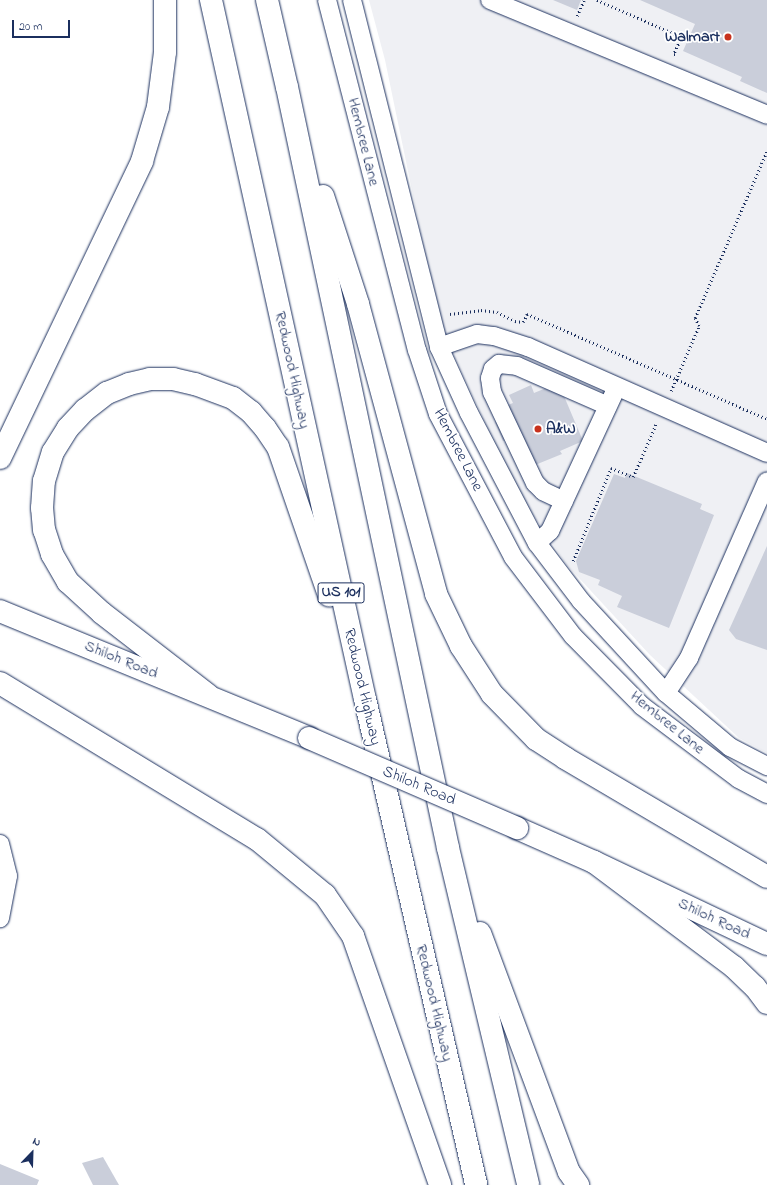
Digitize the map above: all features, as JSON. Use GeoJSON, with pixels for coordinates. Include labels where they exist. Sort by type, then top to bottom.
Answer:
{"type":"FeatureCollection","features":[{"type":"Feature","properties":{"kind":"main road"},"geometry":{"type":"LineString","coordinates":[[0,458],[142,161],[158,107],[165,52],[165,0]]}},
{"type":"Feature","properties":{"kind":"main road","name":"Redwood Highway"},"geometry":{"type":"LineString","coordinates":[[211,0],[365,699],[476,1185]]}},
{"type":"Feature","properties":{"kind":"main road"},"geometry":{"type":"LineString","coordinates":[[267,0],[287,87],[448,848],[528,1185]]}},
{"type":"Feature","properties":{"kind":"main road"},"geometry":{"type":"LineString","coordinates":[[287,87],[358,304],[436,594],[461,646],[492,694],[536,739],[767,877]]}},
{"type":"Feature","properties":{"kind":"main road"},"geometry":{"type":"LineString","coordinates":[[208,695],[102,613],[68,582],[52,554],[44,530],[42,508],[44,481],[54,452],[68,428],[85,410],[107,393],[129,384],[150,379],[173,380],[220,392],[233,398],[251,412],[265,428],[278,447],[365,699]]}},
{"type":"Feature","properties":{"kind":"main road","name":"Shiloh Road"},"geometry":{"type":"LineString","coordinates":[[0,611],[208,695],[517,828],[594,862],[767,944]]}},
{"type":"Feature","properties":{"kind":"main road"},"geometry":{"type":"LineString","coordinates":[[0,683],[257,840],[325,895],[353,936],[440,1185]]}},
{"type":"Feature","properties":{"kind":"main road"},"geometry":{"type":"LineString","coordinates":[[448,848],[569,1172],[578,1185]]}},
{"type":"Feature","properties":{"kind":"main road"},"geometry":{"type":"LineString","coordinates":[[594,862],[734,967],[755,987],[767,1003]]}},
{"type":"Feature","properties":{"kind":"street","name":"Hembree Lane"},"geometry":{"type":"LineString","coordinates":[[326,0],[417,350],[438,414],[513,557],[573,636],[642,706],[739,779],[767,794]]}},
{"type":"Feature","properties":{"kind":"street","name":"Hembree Lane"},"geometry":{"type":"LineString","coordinates":[[352,0],[439,347],[468,413],[537,543],[581,601],[666,693],[730,747],[767,766]]}},
{"type":"Feature","properties":{"kind":"street"},"geometry":{"type":"LineString","coordinates":[[490,0],[767,115]]}},
{"type":"Feature","properties":{"kind":"street"},"geometry":{"type":"LineString","coordinates":[[439,347],[477,334],[494,336],[528,347],[767,453]]}},
{"type":"Feature","properties":{"kind":"street"},"geometry":{"type":"LineString","coordinates":[[564,501],[543,491],[535,483],[492,392],[490,378],[493,369],[499,364],[517,366],[608,406]]}},
{"type":"Feature","properties":{"kind":"street"},"geometry":{"type":"LineString","coordinates":[[537,543],[550,531],[617,387]]}},
{"type":"Feature","properties":{"kind":"street"},"geometry":{"type":"LineString","coordinates":[[666,693],[689,658],[767,481]]}},
{"type":"Feature","properties":{"kind":"street"},"geometry":{"type":"LineString","coordinates":[[0,844],[8,876],[0,918]]}},
{"type":"Feature","properties":{"kind":"path"},"geometry":{"type":"LineString","coordinates":[[597,0],[682,37],[674,54],[681,57]]}},
{"type":"Feature","properties":{"kind":"path"},"geometry":{"type":"LineString","coordinates":[[571,566],[611,468],[633,477],[699,326],[695,318],[767,151]]}},
{"type":"Feature","properties":{"kind":"path"},"geometry":{"type":"LineString","coordinates":[[446,314],[481,310],[497,312],[523,322],[527,314],[767,419]]}},
{"type":"Feature","properties":{"kind":"shaded area"},"geometry":{"type":"Polygon","coordinates":[[[369,0],[767,0],[767,753],[739,738],[650,655],[567,565],[518,493],[440,326],[385,60],[369,0]]]}},
{"type":"Feature","properties":{"kind":"building"},"geometry":{"type":"Polygon","coordinates":[[[553,0],[581,0],[577,10],[553,0]]]}},
{"type":"Feature","properties":{"kind":"building","name":"Walmart"},"geometry":{"type":"Polygon","coordinates":[[[640,0],[767,0],[767,93],[740,81],[742,77],[683,51],[695,24],[640,0]]]}},
{"type":"Feature","properties":{"kind":"building","name":"A&W"},"geometry":{"type":"Polygon","coordinates":[[[531,385],[534,393],[551,386],[553,392],[561,389],[583,441],[560,451],[562,454],[535,465],[517,436],[503,441],[495,422],[507,417],[503,407],[513,403],[509,395],[531,385]]]}},
{"type":"Feature","properties":{"kind":"building"},"geometry":{"type":"Polygon","coordinates":[[[627,473],[702,504],[700,509],[714,515],[669,628],[617,607],[622,596],[598,585],[600,580],[579,572],[576,561],[614,474],[625,478],[627,473]]]}},
{"type":"Feature","properties":{"kind":"building"},"geometry":{"type":"Polygon","coordinates":[[[767,546],[767,650],[736,639],[729,630],[767,546]]]}},
{"type":"Feature","properties":{"kind":"building"},"geometry":{"type":"Polygon","coordinates":[[[103,1157],[119,1185],[93,1185],[82,1163],[103,1157]]]}},
{"type":"Feature","properties":{"kind":"building"},"geometry":{"type":"Polygon","coordinates":[[[0,1164],[39,1180],[37,1185],[0,1185],[0,1164]]]}},
{"type":"Feature","properties":{"kind":"place","name":"Walmart"},"geometry":{"type":"Point","coordinates":[728,37]}},
{"type":"Feature","properties":{"kind":"place","name":"A&W"},"geometry":{"type":"Point","coordinates":[538,429]}}]}
